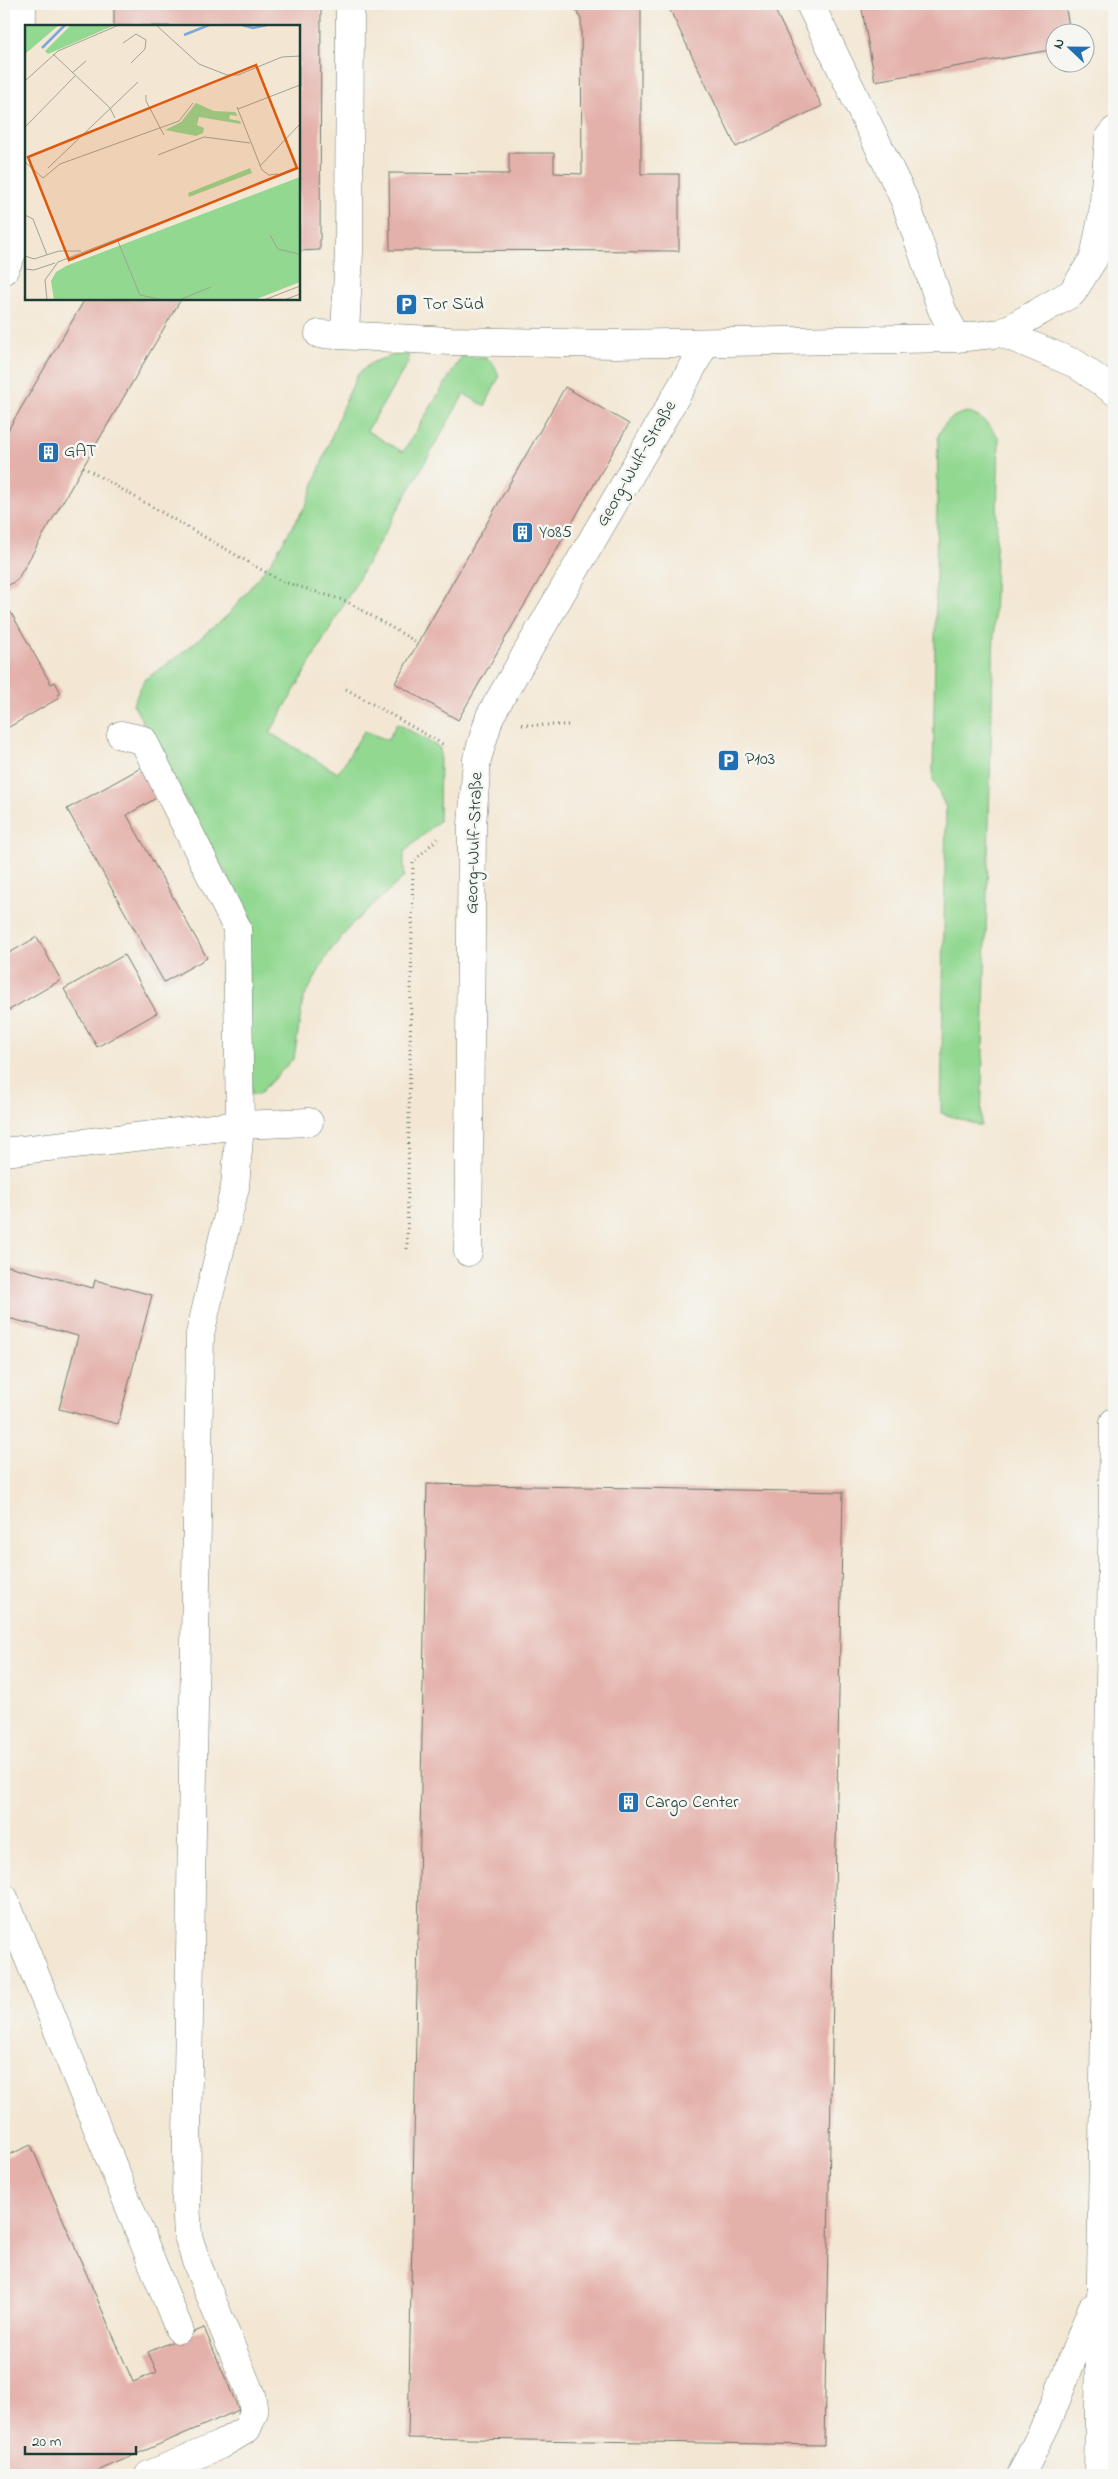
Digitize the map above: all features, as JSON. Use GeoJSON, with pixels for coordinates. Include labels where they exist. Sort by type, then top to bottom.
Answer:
{"type":"FeatureCollection","features":[{"type":"Feature","properties":{"kind":"street"},"geometry":{"type":"LineString","coordinates":[[4,270],[13,250],[20,204],[22,4]]}},
{"type":"Feature","properties":{"kind":"street"},"geometry":{"type":"LineString","coordinates":[[350,4],[349,251],[332,334],[459,341],[615,344],[956,338],[1002,333],[1072,293],[1094,258],[1103,213],[1109,137],[1114,131]]}},
{"type":"Feature","properties":{"kind":"street"},"geometry":{"type":"LineString","coordinates":[[810,4],[905,201],[942,310],[956,338]]}},
{"type":"Feature","properties":{"kind":"street"},"geometry":{"type":"LineString","coordinates":[[1002,333],[1076,364],[1114,391]]}},
{"type":"Feature","properties":{"kind":"street","name":"Georg-Wulf-Straße"},"geometry":{"type":"LineString","coordinates":[[468,1252],[472,825],[477,759],[490,716],[670,408],[705,343]]}},
{"type":"Feature","properties":{"kind":"street"},"geometry":{"type":"LineString","coordinates":[[121,734],[142,740],[237,928],[240,1125],[235,1188],[200,1334],[186,2201],[188,2236],[194,2255],[251,2395],[254,2412],[247,2430],[220,2445],[149,2475]]}},
{"type":"Feature","properties":{"kind":"street"},"geometry":{"type":"LineString","coordinates":[[4,1152],[240,1125],[309,1122]]}},
{"type":"Feature","properties":{"kind":"street"},"geometry":{"type":"LineString","coordinates":[[1098,2475],[1099,2288],[1110,1952],[1114,1422]]}},
{"type":"Feature","properties":{"kind":"street"},"geometry":{"type":"LineString","coordinates":[[4,1898],[179,2329]]}},
{"type":"Feature","properties":{"kind":"street"},"geometry":{"type":"LineString","coordinates":[[1021,2475],[1050,2416],[1099,2288]]}},
{"type":"Feature","properties":{"kind":"path"},"geometry":{"type":"LineString","coordinates":[[84,468],[281,581],[346,601],[418,642]]}},
{"type":"Feature","properties":{"kind":"path"},"geometry":{"type":"LineString","coordinates":[[346,689],[448,748]]}},
{"type":"Feature","properties":{"kind":"path"},"geometry":{"type":"LineString","coordinates":[[519,725],[568,725]]}},
{"type":"Feature","properties":{"kind":"path"},"geometry":{"type":"LineString","coordinates":[[407,1249],[413,862],[441,835]]}},
{"type":"Feature","properties":{"kind":"green space"},"geometry":{"type":"Polygon","coordinates":[[[393,355],[408,355],[409,361],[367,431],[403,452],[462,356],[481,357],[490,361],[494,364],[499,377],[485,406],[464,394],[270,733],[338,773],[364,731],[388,740],[397,723],[440,748],[439,821],[404,852],[404,877],[352,924],[328,954],[303,1000],[294,1058],[259,1094],[252,1094],[247,1024],[250,917],[133,704],[144,680],[181,654],[228,615],[270,563],[306,505],[343,406],[358,374],[371,363],[393,355]]]}},
{"type":"Feature","properties":{"kind":"green space"},"geometry":{"type":"Polygon","coordinates":[[[967,412],[985,422],[999,438],[981,1126],[941,1113],[946,808],[933,779],[938,436],[943,426],[949,420],[967,412]]]}},
{"type":"Feature","properties":{"kind":"building"},"geometry":{"type":"Polygon","coordinates":[[[114,4],[321,4],[320,250],[300,251],[300,25],[114,25],[114,4]]]}},
{"type":"Feature","properties":{"kind":"building"},"geometry":{"type":"Polygon","coordinates":[[[573,4],[641,4],[641,174],[679,174],[679,251],[390,250],[389,173],[509,174],[509,153],[554,153],[554,173],[582,174],[581,20],[573,4]]]}},
{"type":"Feature","properties":{"kind":"building"},"geometry":{"type":"Polygon","coordinates":[[[667,4],[772,4],[822,106],[736,147],[667,4]]]}},
{"type":"Feature","properties":{"kind":"building"},"geometry":{"type":"Polygon","coordinates":[[[861,4],[1065,4],[1068,22],[1046,22],[1046,51],[875,81],[861,4]]]}},
{"type":"Feature","properties":{"kind":"building","name":"GAT"},"geometry":{"type":"Polygon","coordinates":[[[84,300],[180,300],[17,580],[4,588],[4,437],[84,300]]]}},
{"type":"Feature","properties":{"kind":"building","name":"Y085"},"geometry":{"type":"Polygon","coordinates":[[[565,387],[629,424],[458,720],[395,683],[565,387]]]}},
{"type":"Feature","properties":{"kind":"building"},"geometry":{"type":"Polygon","coordinates":[[[4,600],[51,684],[55,682],[61,693],[58,695],[59,698],[4,730],[4,600]]]}},
{"type":"Feature","properties":{"kind":"building"},"geometry":{"type":"Polygon","coordinates":[[[144,766],[160,796],[127,815],[207,958],[164,982],[67,809],[144,766]]]}},
{"type":"Feature","properties":{"kind":"building"},"geometry":{"type":"Polygon","coordinates":[[[37,937],[61,980],[4,1013],[4,956],[37,937]]]}},
{"type":"Feature","properties":{"kind":"building"},"geometry":{"type":"Polygon","coordinates":[[[124,955],[157,1013],[97,1047],[64,989],[124,955]]]}},
{"type":"Feature","properties":{"kind":"building"},"geometry":{"type":"Polygon","coordinates":[[[4,1265],[93,1288],[95,1280],[152,1295],[118,1424],[59,1409],[78,1336],[4,1317],[4,1265]]]}},
{"type":"Feature","properties":{"kind":"building","name":"Cargo Center"},"geometry":{"type":"Polygon","coordinates":[[[427,1484],[843,1492],[824,2445],[408,2438],[427,1484]]]}},
{"type":"Feature","properties":{"kind":"building"},"geometry":{"type":"Polygon","coordinates":[[[31,2145],[133,2382],[157,2372],[148,2352],[204,2328],[239,2410],[88,2475],[4,2475],[4,2157],[31,2145]]]}},
{"type":"Feature","properties":{"kind":"place","name":"Tor Süd"},"geometry":{"type":"Point","coordinates":[407,305]}},
{"type":"Feature","properties":{"kind":"place","name":"GAT"},"geometry":{"type":"Point","coordinates":[48,452]}},
{"type":"Feature","properties":{"kind":"place","name":"Y085"},"geometry":{"type":"Point","coordinates":[523,533]}},
{"type":"Feature","properties":{"kind":"place","name":"P103"},"geometry":{"type":"Point","coordinates":[729,760]}},
{"type":"Feature","properties":{"kind":"place","name":"Cargo Center"},"geometry":{"type":"Point","coordinates":[629,1803]}}]}
